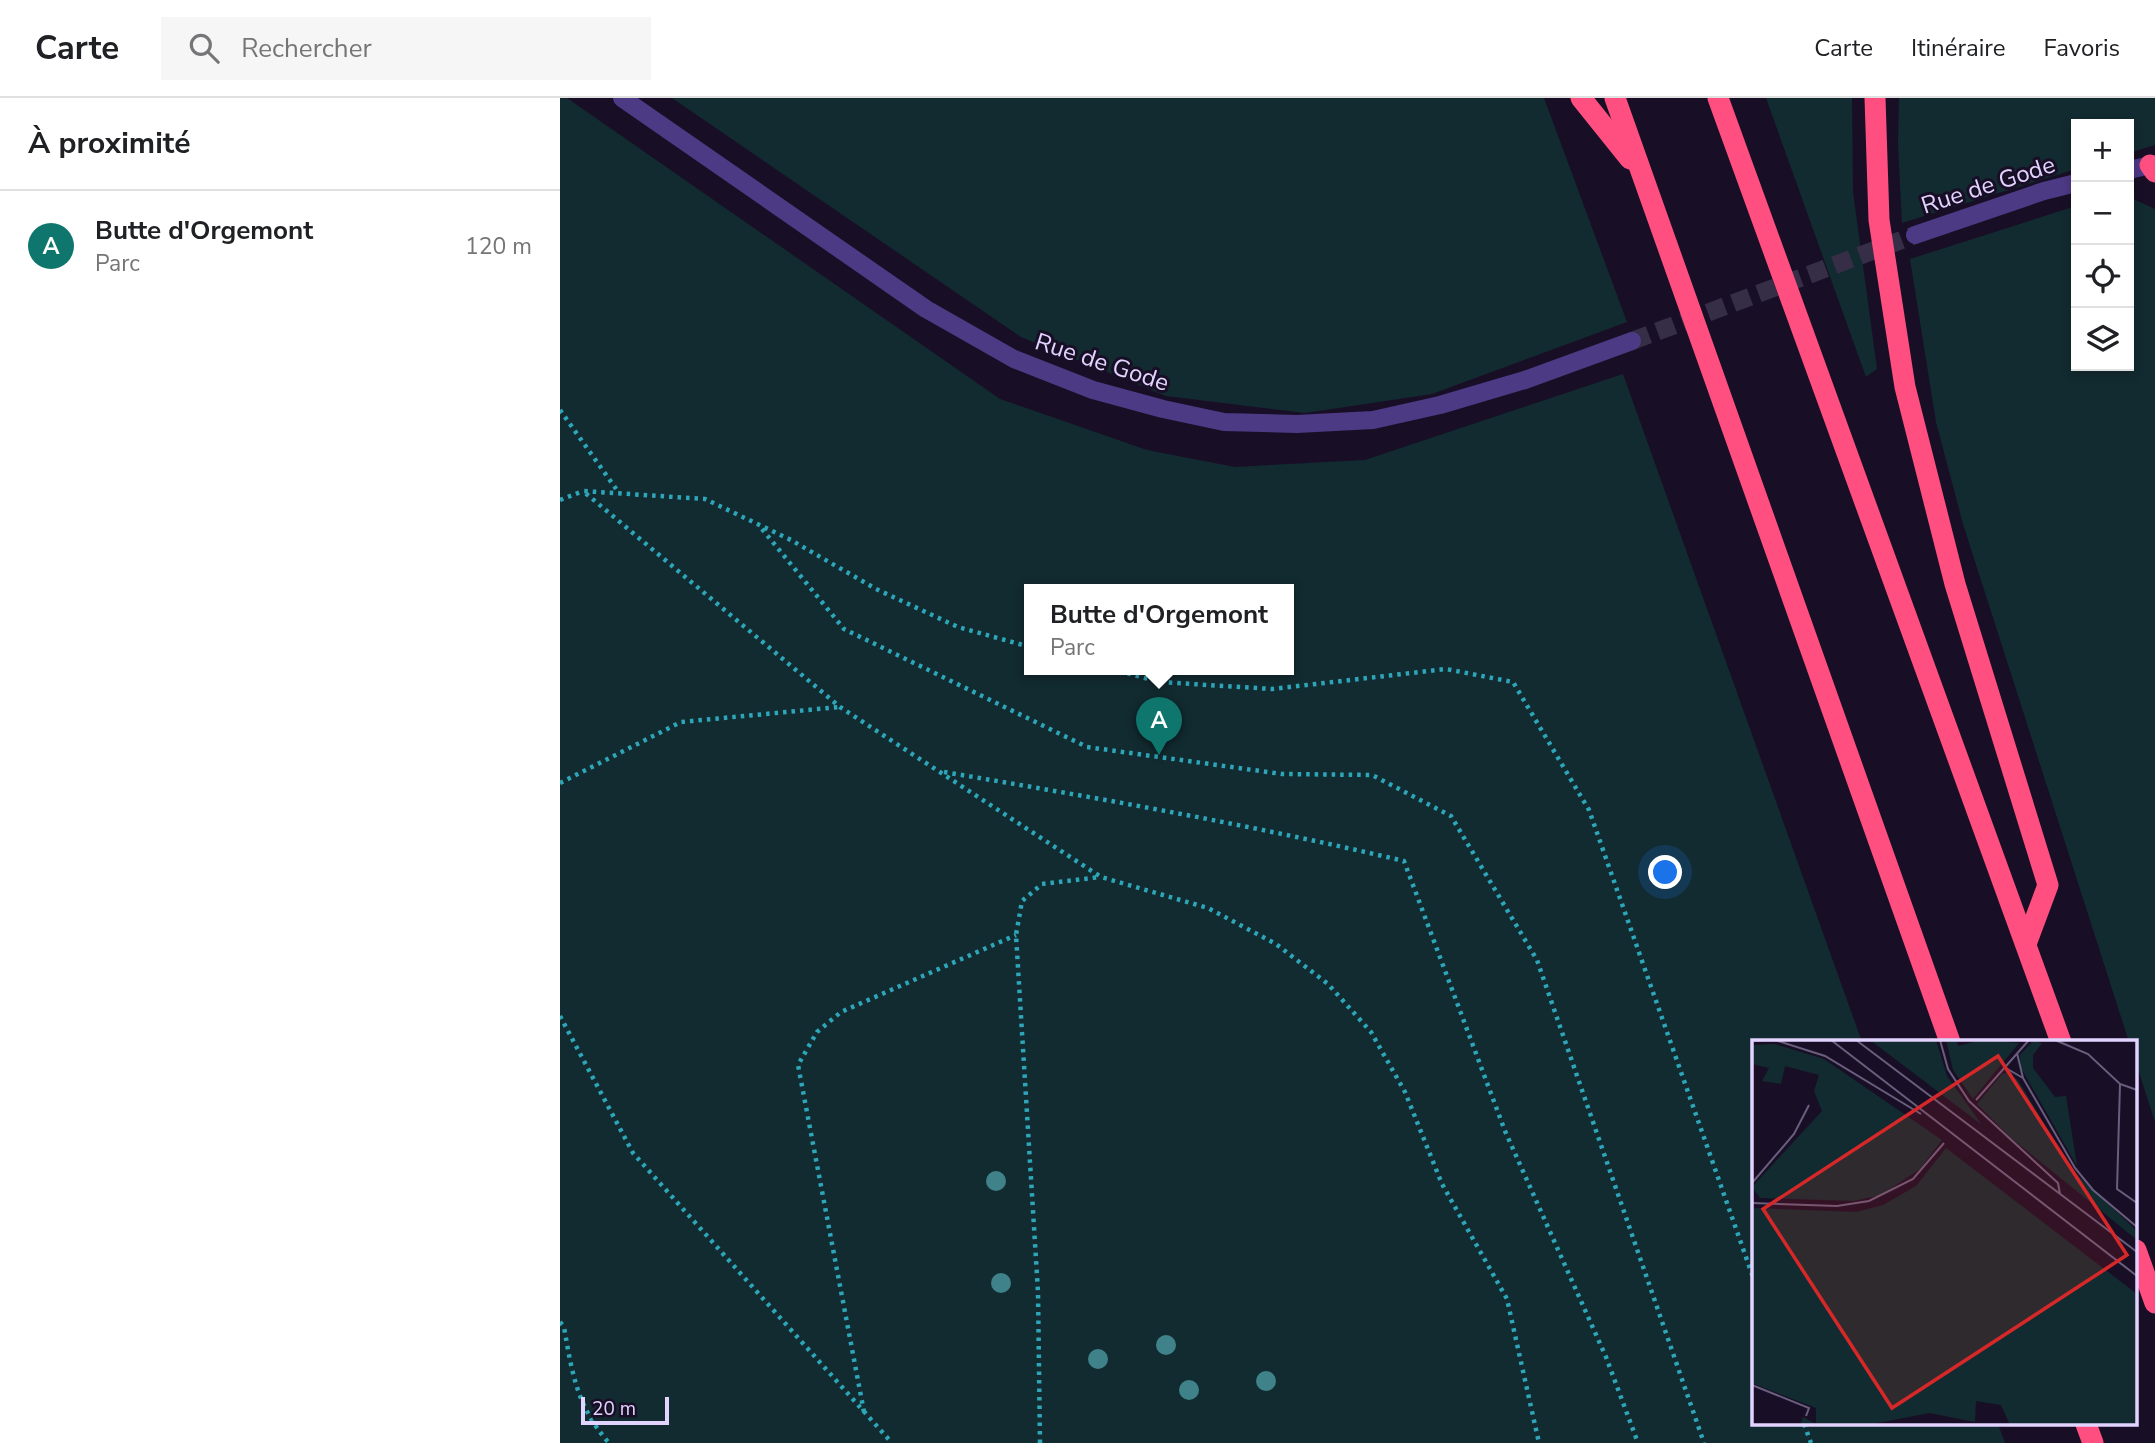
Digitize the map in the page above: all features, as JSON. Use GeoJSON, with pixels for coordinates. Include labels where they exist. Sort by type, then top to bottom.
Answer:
{"type":"FeatureCollection","features":[{"type":"Feature","properties":{"kind":"highway"},"geometry":{"type":"LineString","coordinates":[[1581,98],[1640,171]]}},
{"type":"Feature","properties":{"kind":"highway"},"geometry":{"type":"LineString","coordinates":[[1615,98],[1949,1040]]}},
{"type":"Feature","properties":{"kind":"highway"},"geometry":{"type":"LineString","coordinates":[[1718,98],[2060,1040]]}},
{"type":"Feature","properties":{"kind":"highway"},"geometry":{"type":"LineString","coordinates":[[1875,98],[1879,220],[1905,387],[1955,584],[2048,885],[2026,944]]}},
{"type":"Feature","properties":{"kind":"highway"},"geometry":{"type":"LineString","coordinates":[[2137,1253],[2155,1303]]}},
{"type":"Feature","properties":{"kind":"highway"},"geometry":{"type":"LineString","coordinates":[[2087,1426],[2093,1443]]}},
{"type":"Feature","properties":{"kind":"street","name":"Rue de Gode"},"geometry":{"type":"LineString","coordinates":[[622,98],[926,309],[1014,359],[1093,390],[1163,409],[1224,422],[1297,424],[1373,420],[1440,405],[1525,380],[1632,341]]}},
{"type":"Feature","properties":{"kind":"street"},"geometry":{"type":"LineString","coordinates":[[2134,169],[2153,167]]}},
{"type":"Feature","properties":{"kind":"street","name":"Rue de Gode"},"geometry":{"type":"LineString","coordinates":[[1915,234],[2071,184]]}},
{"type":"Feature","properties":{"kind":"path"},"geometry":{"type":"LineString","coordinates":[[560,410],[619,494]]}},
{"type":"Feature","properties":{"kind":"path"},"geometry":{"type":"LineString","coordinates":[[583,491],[840,707],[1101,877],[1208,908],[1276,944],[1328,984],[1371,1032],[1405,1092],[1442,1184],[1507,1299],[1539,1443]]}},
{"type":"Feature","properties":{"kind":"path"},"geometry":{"type":"LineString","coordinates":[[560,500],[583,491],[705,499],[759,525],[876,589],[958,627],[1024,645]]}},
{"type":"Feature","properties":{"kind":"path"},"geometry":{"type":"LineString","coordinates":[[759,525],[844,629],[1087,747],[1282,774],[1372,775],[1451,816],[1537,960],[1704,1443]]}},
{"type":"Feature","properties":{"kind":"path"},"geometry":{"type":"LineString","coordinates":[[1134,675],[1160,682],[1272,690],[1446,669],[1513,682],[1589,810],[1752,1274]]}},
{"type":"Feature","properties":{"kind":"path"},"geometry":{"type":"LineString","coordinates":[[560,783],[681,722],[840,707]]}},
{"type":"Feature","properties":{"kind":"path"},"geometry":{"type":"LineString","coordinates":[[940,771],[1119,801],[1404,861],[1505,1131],[1605,1357],[1638,1443]]}},
{"type":"Feature","properties":{"kind":"path"},"geometry":{"type":"LineString","coordinates":[[1040,1443],[1038,1292],[1016,934],[1022,901],[1042,884],[1101,877]]}},
{"type":"Feature","properties":{"kind":"path"},"geometry":{"type":"LineString","coordinates":[[864,1412],[798,1065],[817,1032],[841,1012],[1016,934]]}},
{"type":"Feature","properties":{"kind":"path"},"geometry":{"type":"LineString","coordinates":[[560,1016],[633,1153],[892,1443]]}},
{"type":"Feature","properties":{"kind":"path"},"geometry":{"type":"LineString","coordinates":[[560,1322],[564,1327],[572,1377],[581,1400],[598,1430],[609,1443]]}},
{"type":"Feature","properties":{"kind":"path"},"geometry":{"type":"LineString","coordinates":[[1805,1426],[1811,1443]]}},
{"type":"Feature","properties":{"kind":"green space"},"geometry":{"type":"Polygon","coordinates":[[[560,98],[567,98],[1000,399],[1147,450],[1235,467],[1365,460],[1623,374],[1861,1040],[1752,1040],[1752,1426],[1999,1426],[2005,1443],[560,1443],[560,98]]]}},
{"type":"Feature","properties":{"kind":"green space"},"geometry":{"type":"Polygon","coordinates":[[[672,98],[1544,98],[1627,322],[1432,394],[1305,413],[1166,396],[1021,337],[672,98]]]}},
{"type":"Feature","properties":{"kind":"green space"},"geometry":{"type":"Polygon","coordinates":[[[1766,98],[1852,98],[1853,192],[1877,369],[1866,377],[1766,98]]]}},
{"type":"Feature","properties":{"kind":"green space"},"geometry":{"type":"Polygon","coordinates":[[[1899,98],[2155,98],[2155,145],[2134,151],[2134,119],[2071,119],[2071,171],[1902,223],[1898,144],[1899,98]]]}},
{"type":"Feature","properties":{"kind":"green space"},"geometry":{"type":"Polygon","coordinates":[[[2134,199],[2155,209],[2155,1122],[2137,1066],[2137,1040],[2128,1040],[1963,524],[1936,422],[1910,259],[2071,208],[2071,371],[2134,371],[2134,199]]]}},
{"type":"Feature","properties":{"kind":"tunnel"},"geometry":{"type":"LineString","coordinates":[[1632,341],[1915,235]]}},
{"type":"Feature","properties":{"kind":"place","name":"Butte d'Orgemont"},"geometry":{"type":"Point","coordinates":[1159,755]}}]}
